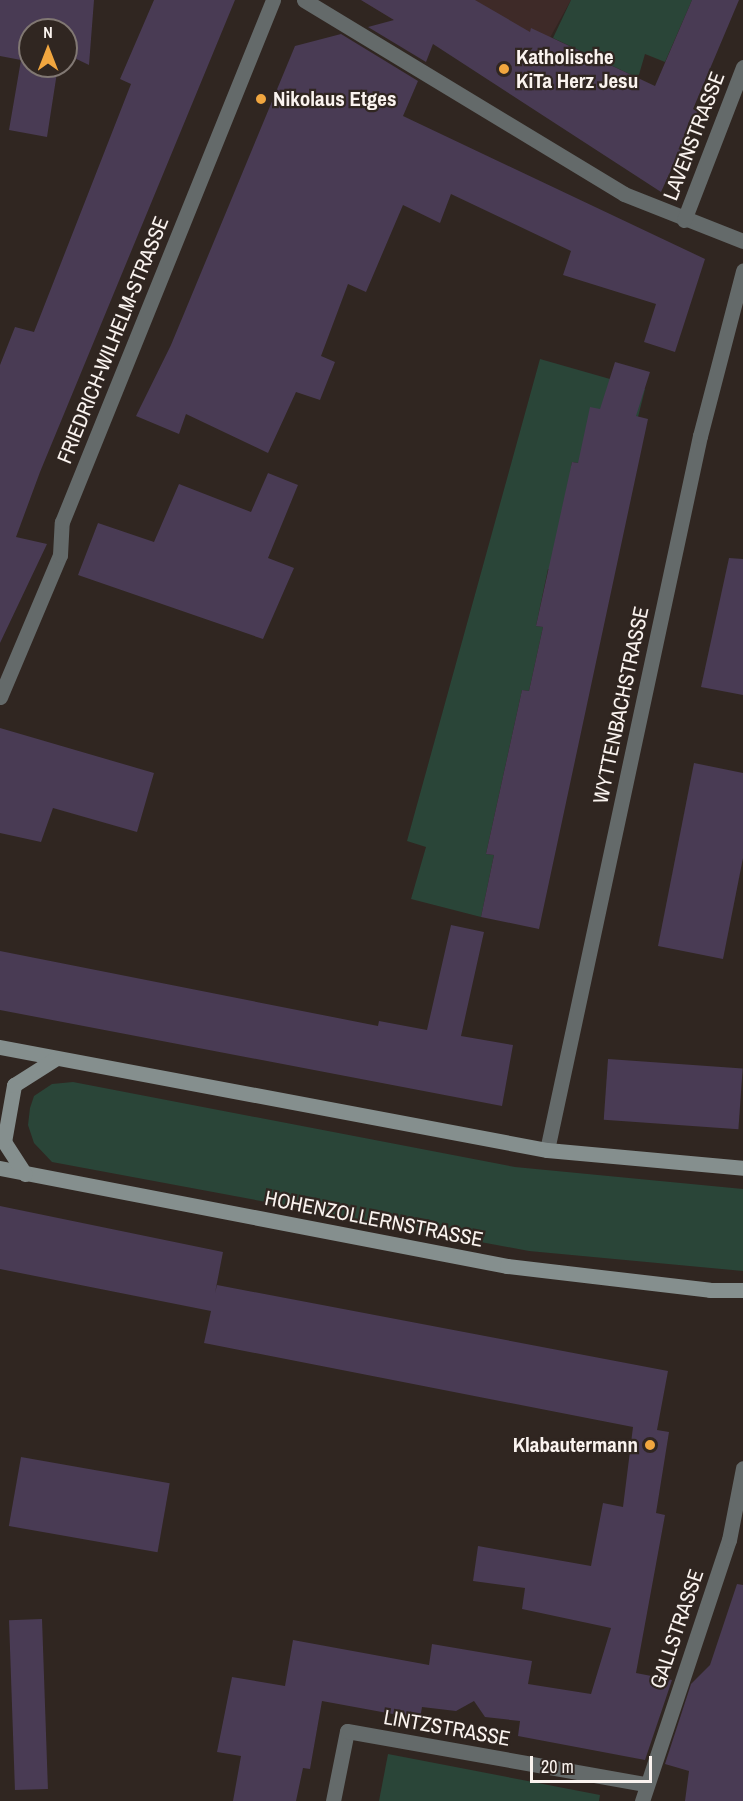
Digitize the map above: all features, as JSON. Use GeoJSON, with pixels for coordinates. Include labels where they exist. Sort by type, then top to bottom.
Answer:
{"type":"FeatureCollection","features":[{"type":"Feature","properties":{"kind":"street","name":"FRIEDRICH-WILHELM-STRASSE"},"geometry":{"type":"LineString","coordinates":[[0,697],[60,555],[63,522],[273,0]]}},
{"type":"Feature","properties":{"kind":"street"},"geometry":{"type":"LineString","coordinates":[[304,0],[624,194],[684,220],[743,241]]}},
{"type":"Feature","properties":{"kind":"street","name":"LAVENSTRASSE"},"geometry":{"type":"LineString","coordinates":[[684,220],[743,67]]}},
{"type":"Feature","properties":{"kind":"street","name":"WYTTENBACHSTRASSE"},"geometry":{"type":"LineString","coordinates":[[547,1150],[700,436],[743,271]]}},
{"type":"Feature","properties":{"kind":"street"},"geometry":{"type":"LineString","coordinates":[[0,1047],[547,1150],[743,1168]]}},
{"type":"Feature","properties":{"kind":"street"},"geometry":{"type":"LineString","coordinates":[[25,1174],[4,1142],[14,1085],[55,1059]]}},
{"type":"Feature","properties":{"kind":"street","name":"HOHENZOLLERNSTRASSE"},"geometry":{"type":"LineString","coordinates":[[0,1168],[507,1266],[710,1290],[743,1290]]}},
{"type":"Feature","properties":{"kind":"street","name":"GALLSTRASSE"},"geometry":{"type":"LineString","coordinates":[[642,1801],[645,1784],[729,1540],[743,1468]]}},
{"type":"Feature","properties":{"kind":"street","name":"LINTZSTRASSE"},"geometry":{"type":"LineString","coordinates":[[333,1801],[347,1731],[645,1784]]}},
{"type":"Feature","properties":{"kind":"shaded area","name":"Katholische KiTa Herz Jesu"},"geometry":{"type":"Polygon","coordinates":[[[361,0],[571,0],[518,95],[361,0]]]}},
{"type":"Feature","properties":{"kind":"green space"},"geometry":{"type":"Polygon","coordinates":[[[571,0],[692,0],[665,62],[645,54],[638,78],[553,38],[571,0]]]}},
{"type":"Feature","properties":{"kind":"green space"},"geometry":{"type":"Polygon","coordinates":[[[540,359],[645,389],[638,417],[578,463],[572,462],[555,570],[548,569],[536,626],[543,627],[529,691],[522,690],[486,854],[494,855],[481,917],[411,899],[426,847],[407,841],[540,359]]]}},
{"type":"Feature","properties":{"kind":"green space"},"geometry":{"type":"Polygon","coordinates":[[[73,1082],[515,1167],[743,1189],[743,1271],[529,1251],[52,1162],[34,1143],[28,1125],[30,1108],[34,1096],[52,1084],[73,1082]]]}},
{"type":"Feature","properties":{"kind":"green space"},"geometry":{"type":"Polygon","coordinates":[[[388,1754],[600,1795],[599,1801],[379,1801],[388,1754]]]}},
{"type":"Feature","properties":{"kind":"building"},"geometry":{"type":"Polygon","coordinates":[[[0,0],[94,0],[89,65],[78,60],[78,18],[18,18],[18,59],[0,56],[0,0]]]}},
{"type":"Feature","properties":{"kind":"building"},"geometry":{"type":"Polygon","coordinates":[[[154,0],[235,0],[40,472],[16,537],[47,544],[0,643],[0,365],[15,327],[34,332],[131,84],[120,79],[154,0]]]}},
{"type":"Feature","properties":{"kind":"building"},"geometry":{"type":"Polygon","coordinates":[[[361,0],[475,0],[530,32],[531,28],[655,86],[692,0],[739,0],[693,109],[698,111],[661,192],[433,44],[426,62],[368,27],[394,20],[361,0]]]}},
{"type":"Feature","properties":{"kind":"building"},"geometry":{"type":"Polygon","coordinates":[[[341,34],[418,81],[403,116],[705,259],[675,352],[644,342],[656,304],[563,275],[571,251],[451,194],[440,223],[403,205],[366,292],[348,284],[321,356],[335,362],[320,400],[296,392],[268,453],[186,414],[179,434],[136,416],[171,345],[295,46],[341,34]]]}},
{"type":"Feature","properties":{"kind":"building"},"geometry":{"type":"Polygon","coordinates":[[[18,78],[56,78],[47,137],[9,130],[18,78]]]}},
{"type":"Feature","properties":{"kind":"building"},"geometry":{"type":"Polygon","coordinates":[[[615,362],[650,372],[636,416],[648,419],[539,929],[481,917],[494,855],[486,854],[522,690],[529,691],[543,627],[536,626],[572,462],[578,463],[590,407],[600,409],[615,362]]]}},
{"type":"Feature","properties":{"kind":"building"},"geometry":{"type":"Polygon","coordinates":[[[268,473],[298,485],[268,558],[294,568],[263,639],[78,575],[98,523],[154,542],[179,484],[251,512],[268,473]]]}},
{"type":"Feature","properties":{"kind":"building"},"geometry":{"type":"Polygon","coordinates":[[[729,558],[743,559],[743,695],[701,687],[729,558]]]}},
{"type":"Feature","properties":{"kind":"building"},"geometry":{"type":"Polygon","coordinates":[[[0,728],[154,773],[137,832],[53,808],[41,842],[0,833],[0,728]]]}},
{"type":"Feature","properties":{"kind":"building"},"geometry":{"type":"Polygon","coordinates":[[[694,763],[743,773],[743,858],[723,959],[658,946],[694,763]]]}},
{"type":"Feature","properties":{"kind":"building"},"geometry":{"type":"Polygon","coordinates":[[[451,925],[484,932],[461,1036],[513,1045],[502,1106],[0,1010],[0,951],[378,1026],[379,1021],[427,1030],[451,925]]]}},
{"type":"Feature","properties":{"kind":"building"},"geometry":{"type":"Polygon","coordinates":[[[608,1059],[743,1068],[738,1129],[604,1120],[608,1059]]]}},
{"type":"Feature","properties":{"kind":"building"},"geometry":{"type":"Polygon","coordinates":[[[0,1206],[223,1252],[215,1293],[217,1285],[668,1371],[657,1430],[669,1432],[656,1513],[665,1515],[636,1673],[672,1680],[645,1760],[518,1736],[520,1721],[485,1717],[474,1701],[456,1711],[422,1707],[420,1719],[322,1701],[310,1769],[303,1768],[296,1801],[233,1801],[241,1756],[217,1752],[232,1677],[285,1686],[293,1640],[429,1665],[432,1644],[532,1661],[528,1684],[591,1694],[611,1628],[522,1609],[525,1588],[473,1581],[478,1546],[591,1566],[603,1503],[623,1507],[633,1427],[204,1343],[211,1311],[0,1269],[0,1206]]]}},
{"type":"Feature","properties":{"kind":"building"},"geometry":{"type":"Polygon","coordinates":[[[21,1457],[170,1483],[158,1552],[9,1526],[21,1457]]]}},
{"type":"Feature","properties":{"kind":"building"},"geometry":{"type":"Polygon","coordinates":[[[737,1584],[743,1585],[743,1801],[685,1801],[689,1771],[665,1764],[691,1684],[710,1665],[737,1584]]]}},
{"type":"Feature","properties":{"kind":"building"},"geometry":{"type":"Polygon","coordinates":[[[42,1619],[48,1789],[15,1790],[9,1620],[42,1619]]]}},
{"type":"Feature","properties":{"kind":"place","name":"Katholische KiTa Herz Jesu"},"geometry":{"type":"Point","coordinates":[504,69]}},
{"type":"Feature","properties":{"kind":"place","name":"Nikolaus Etges"},"geometry":{"type":"Point","coordinates":[261,99]}},
{"type":"Feature","properties":{"kind":"place","name":"Klabautermann"},"geometry":{"type":"Point","coordinates":[650,1445]}}]}
